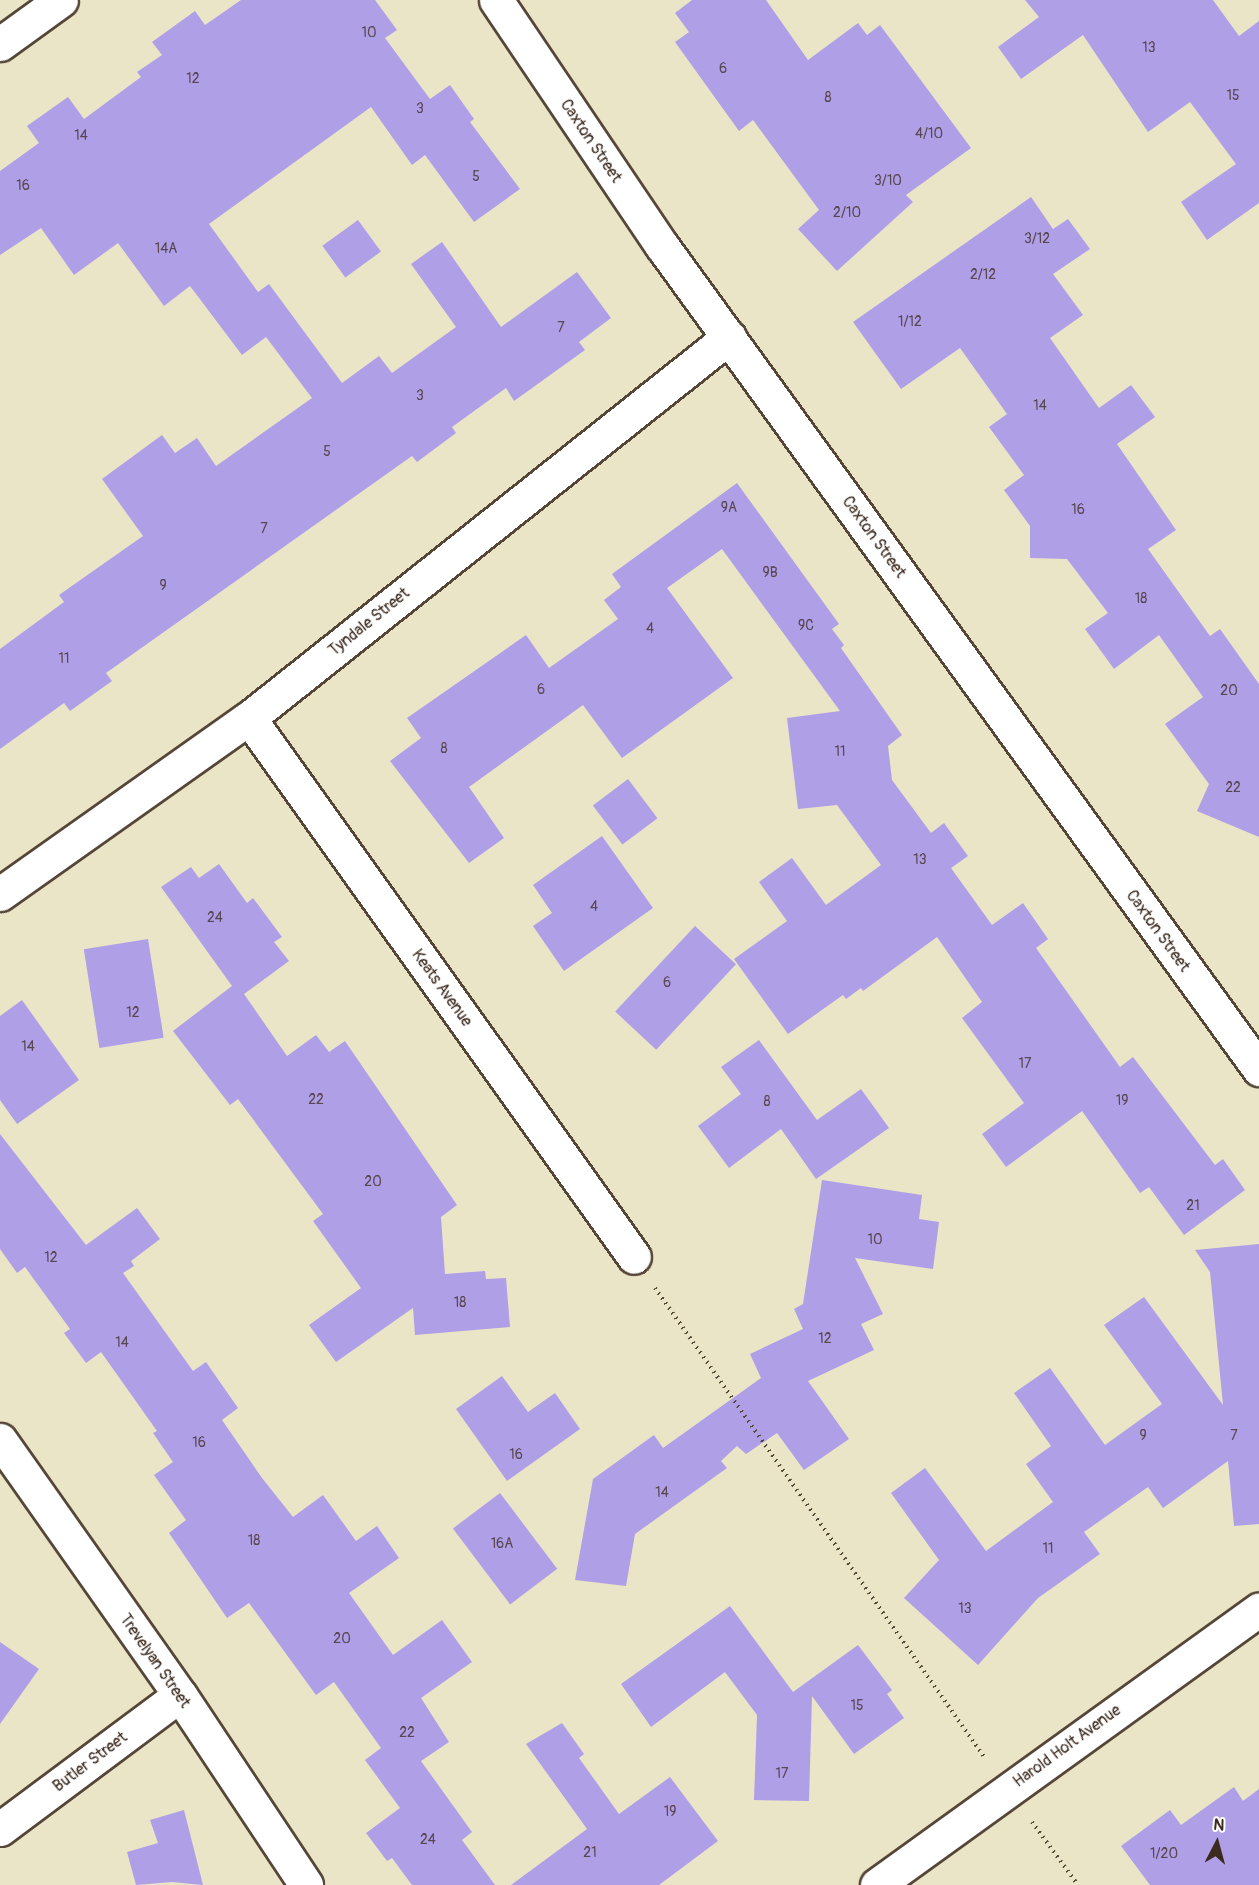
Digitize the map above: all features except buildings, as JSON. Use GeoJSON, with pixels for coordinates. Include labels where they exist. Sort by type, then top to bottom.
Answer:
{"type":"FeatureCollection","features":[{"type":"Feature","properties":{"kind":"street"},"geometry":{"type":"LineString","coordinates":[[0,44],[61,0]]}},
{"type":"Feature","properties":{"kind":"street","name":"Caxton Street"},"geometry":{"type":"LineString","coordinates":[[496,0],[662,246],[1259,1069]]}},
{"type":"Feature","properties":{"kind":"street","name":"Tyndale Street"},"geometry":{"type":"LineString","coordinates":[[0,894],[249,718],[729,337]]}},
{"type":"Feature","properties":{"kind":"street","name":"Keats Avenue"},"geometry":{"type":"LineString","coordinates":[[249,718],[634,1257]]}},
{"type":"Feature","properties":{"kind":"street","name":"Trevelyan Street"},"geometry":{"type":"LineString","coordinates":[[0,1440],[180,1695],[306,1885]]}},
{"type":"Feature","properties":{"kind":"street","name":"Harold Holt Avenue"},"geometry":{"type":"LineString","coordinates":[[877,1885],[1259,1609]]}},
{"type":"Feature","properties":{"kind":"street","name":"Butler Street"},"geometry":{"type":"LineString","coordinates":[[0,1829],[180,1695]]}},
{"type":"Feature","properties":{"kind":"path"},"geometry":{"type":"LineString","coordinates":[[634,1257],[1008,1790],[1078,1885]]}}]}
